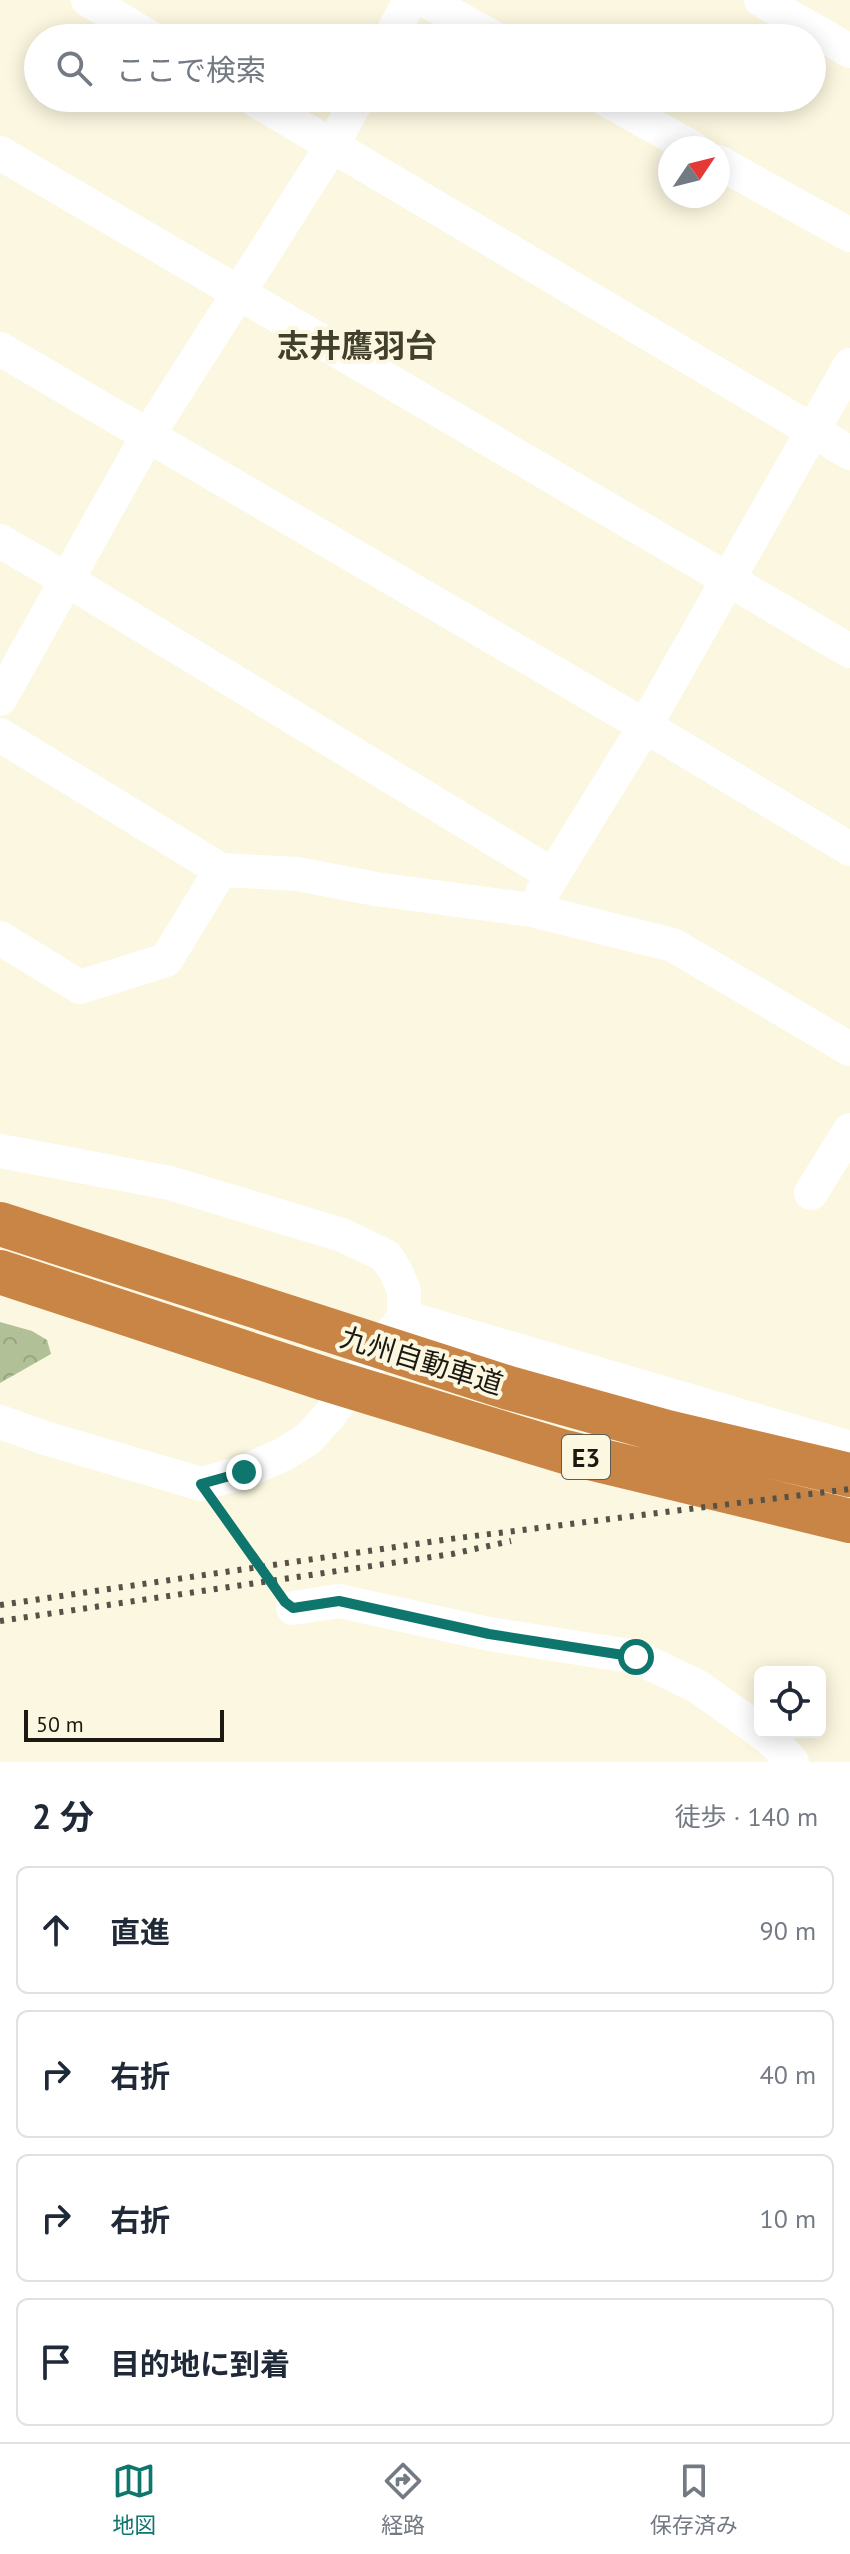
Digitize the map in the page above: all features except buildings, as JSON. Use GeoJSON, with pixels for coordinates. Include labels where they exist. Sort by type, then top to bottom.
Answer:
{"type":"FeatureCollection","features":[{"type":"Feature","properties":{"kind":"highway","name":"九州自動車道"},"geometry":{"type":"LineString","coordinates":[[0,1224],[509,1388],[667,1432],[850,1475]]}},
{"type":"Feature","properties":{"kind":"highway","name":"九州自動車道"},"geometry":{"type":"LineString","coordinates":[[0,1272],[325,1379],[565,1452],[850,1521]]}},
{"type":"Feature","properties":{"kind":"street"},"geometry":{"type":"LineString","coordinates":[[88,0],[128,24]]}},
{"type":"Feature","properties":{"kind":"street"},"geometry":{"type":"LineString","coordinates":[[397,24],[410,0]]}},
{"type":"Feature","properties":{"kind":"street"},"geometry":{"type":"LineString","coordinates":[[425,0],[469,24]]}},
{"type":"Feature","properties":{"kind":"street"},"geometry":{"type":"LineString","coordinates":[[761,0],[803,24]]}},
{"type":"Feature","properties":{"kind":"street"},"geometry":{"type":"LineString","coordinates":[[826,37],[850,51]]}},
{"type":"Feature","properties":{"kind":"street"},"geometry":{"type":"LineString","coordinates":[[275,112],[850,453]]}},
{"type":"Feature","properties":{"kind":"street"},"geometry":{"type":"LineString","coordinates":[[0,699],[147,437],[332,146],[350,112]]}},
{"type":"Feature","properties":{"kind":"street"},"geometry":{"type":"LineString","coordinates":[[628,112],[671,136]]}},
{"type":"Feature","properties":{"kind":"street"},"geometry":{"type":"LineString","coordinates":[[0,153],[850,651]]}},
{"type":"Feature","properties":{"kind":"street"},"geometry":{"type":"LineString","coordinates":[[730,169],[850,235]]}},
{"type":"Feature","properties":{"kind":"street"},"geometry":{"type":"LineString","coordinates":[[0,349],[850,849]]}},
{"type":"Feature","properties":{"kind":"street"},"geometry":{"type":"LineString","coordinates":[[532,910],[645,726],[850,365]]}},
{"type":"Feature","properties":{"kind":"street"},"geometry":{"type":"LineString","coordinates":[[0,541],[553,875]]}},
{"type":"Feature","properties":{"kind":"street"},"geometry":{"type":"LineString","coordinates":[[0,735],[221,870],[297,874],[376,889],[532,910],[673,945],[850,1049]]}},
{"type":"Feature","properties":{"kind":"street"},"geometry":{"type":"LineString","coordinates":[[0,938],[80,987],[166,960],[221,870]]}},
{"type":"Feature","properties":{"kind":"street"},"geometry":{"type":"LineString","coordinates":[[811,1193],[850,1130]]}},
{"type":"Feature","properties":{"kind":"street"},"geometry":{"type":"LineString","coordinates":[[0,1151],[195,1190],[342,1235],[386,1256],[404,1291],[404,1317],[329,1416],[308,1439],[244,1472],[201,1484],[0,1422]]}},
{"type":"Feature","properties":{"kind":"street"},"geometry":{"type":"LineString","coordinates":[[404,1317],[850,1448]]}},
{"type":"Feature","properties":{"kind":"street"},"geometry":{"type":"LineString","coordinates":[[293,1608],[339,1601],[489,1634],[636,1657],[697,1686],[754,1727]]}},
{"type":"Feature","properties":{"kind":"street"},"geometry":{"type":"LineString","coordinates":[[768,1738],[792,1762]]}},
{"type":"Feature","properties":{"kind":"path"},"geometry":{"type":"LineString","coordinates":[[201,1484],[285,1602],[293,1608]]}},
{"type":"Feature","properties":{"kind":"green space"},"geometry":{"type":"Polygon","coordinates":[[[0,1322],[32,1331],[47,1340],[51,1354],[0,1383],[0,1322]]]}},
{"type":"Feature","properties":{"kind":"railway"},"geometry":{"type":"LineString","coordinates":[[0,1605],[450,1539],[850,1489]]}},
{"type":"Feature","properties":{"kind":"railway"},"geometry":{"type":"LineString","coordinates":[[0,1621],[452,1554],[511,1541]]}},
{"type":"Feature","properties":{"kind":"district","name":"志井鷹羽台"},"geometry":{"type":"Point","coordinates":[357,345]}},
{"type":"Feature","properties":{"kind":"route"},"geometry":{"type":"LineString","coordinates":[[244,1472],[201,1484],[285,1602],[293,1608],[339,1601],[489,1634],[636,1657]]}}]}
